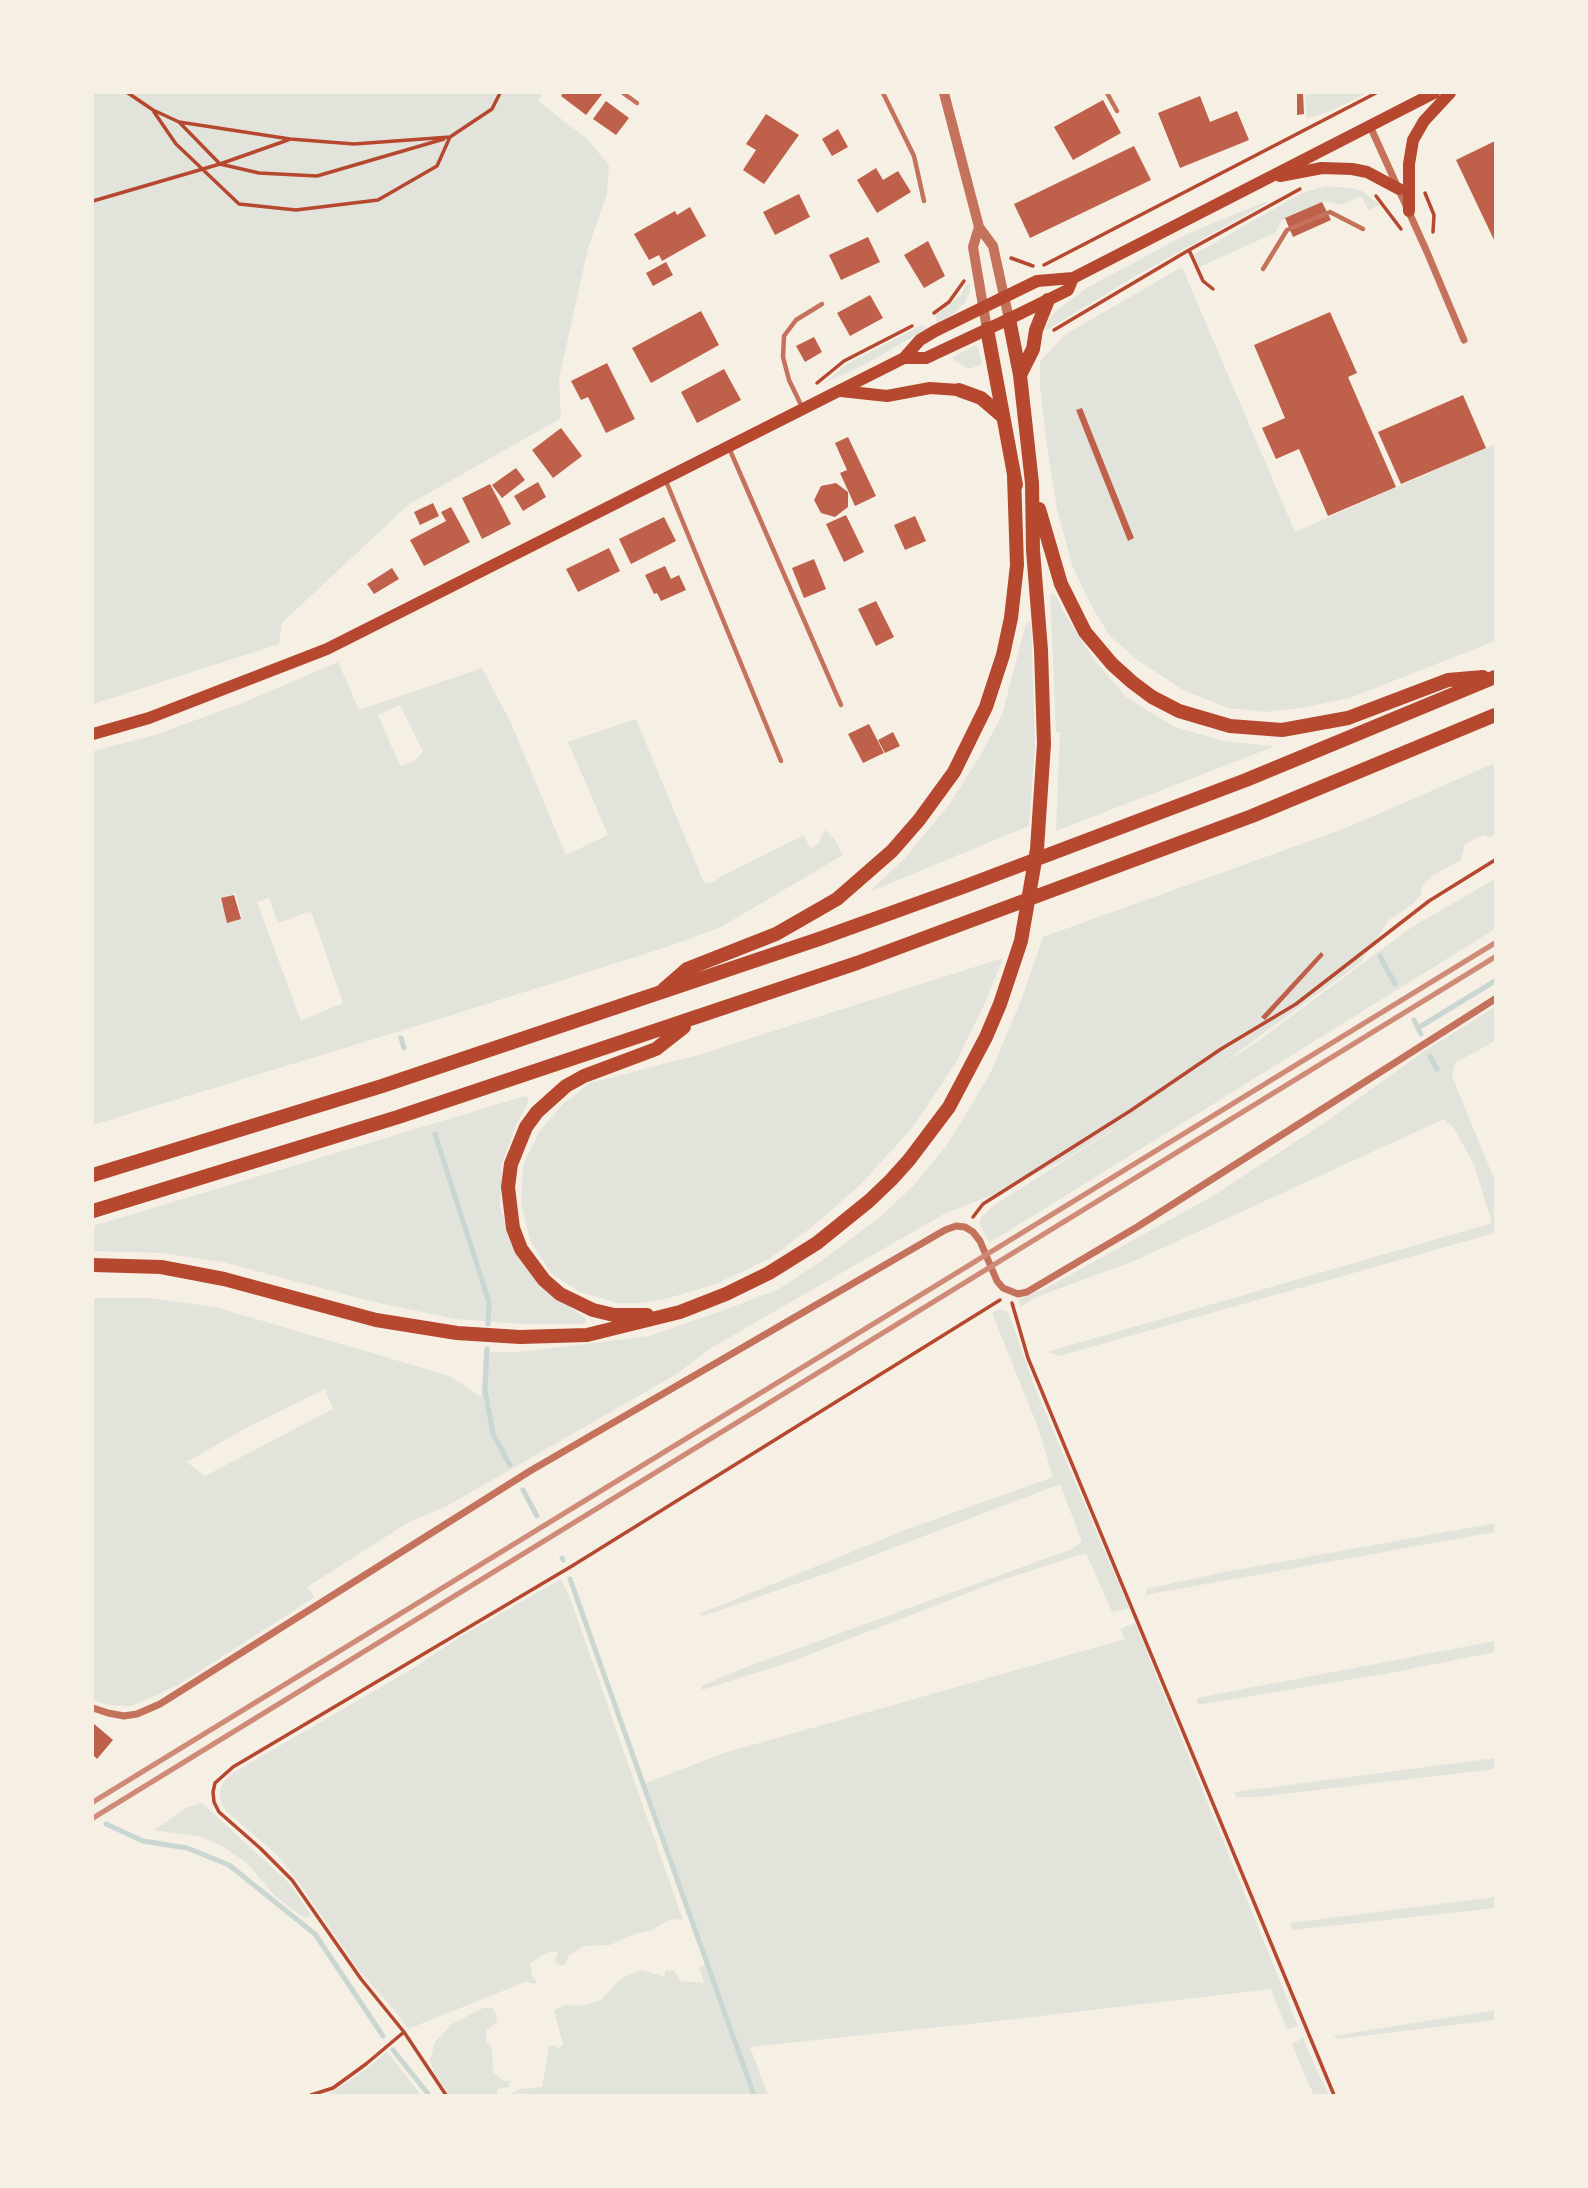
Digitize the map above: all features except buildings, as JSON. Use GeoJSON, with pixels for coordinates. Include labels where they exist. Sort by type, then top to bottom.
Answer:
{"type":"FeatureCollection","features":[{"type":"Feature","properties":{"kind":"highway"},"geometry":{"type":"LineString","coordinates":[[1020,375],[1033,349],[1036,330],[1048,300]]}},
{"type":"Feature","properties":{"kind":"highway"},"geometry":{"type":"LineString","coordinates":[[93,1265],[161,1267],[224,1279],[376,1320],[485,1337],[587,1335],[680,1312],[769,1273],[817,1244],[869,1201],[909,1160],[949,1107],[971,1069],[1000,1004],[1021,941],[1033,876],[1041,808],[1044,744],[1041,650],[1033,550],[1032,483],[1020,375],[1009,319]]}},
{"type":"Feature","properties":{"kind":"highway"},"geometry":{"type":"LineString","coordinates":[[987,329],[1014,476],[1033,550]]}},
{"type":"Feature","properties":{"kind":"highway"},"geometry":{"type":"LineString","coordinates":[[959,390],[981,398],[1002,416]]}},
{"type":"Feature","properties":{"kind":"highway"},"geometry":{"type":"LineString","coordinates":[[658,995],[687,968],[776,934],[837,899],[892,851],[919,821],[954,772],[986,707],[1003,655],[1011,618],[1017,565],[1014,476]]}},
{"type":"Feature","properties":{"kind":"highway"},"geometry":{"type":"LineString","coordinates":[[1032,483],[1061,584],[1085,632],[1112,664],[1132,682],[1152,697],[1180,711],[1230,726],[1282,730],[1348,718],[1448,680],[1495,677]]}},
{"type":"Feature","properties":{"kind":"highway"},"geometry":{"type":"LineString","coordinates":[[93,1175],[382,1086],[819,939],[1116,830],[1340,742],[1495,677]]}},
{"type":"Feature","properties":{"kind":"highway"},"geometry":{"type":"LineString","coordinates":[[93,1211],[385,1121],[857,964],[1252,816],[1495,715]]}},
{"type":"Feature","properties":{"kind":"highway"},"geometry":{"type":"LineString","coordinates":[[680,1312],[641,1316],[614,1315],[575,1303],[560,1294],[544,1280],[521,1248],[513,1228],[508,1187],[510,1164],[521,1136],[537,1112],[552,1097],[584,1076],[656,1049],[692,1020]]}},
{"type":"Feature","properties":{"kind":"main road"},"geometry":{"type":"LineString","coordinates":[[93,734],[149,718],[327,649],[904,358],[920,340],[983,308],[1037,281],[1073,278],[1434,93]]}},
{"type":"Feature","properties":{"kind":"main road"},"geometry":{"type":"LineString","coordinates":[[1409,211],[1409,164],[1413,140],[1424,121],[1450,93]]}},
{"type":"Feature","properties":{"kind":"main road"},"geometry":{"type":"LineString","coordinates":[[1263,179],[1338,167],[1367,172],[1399,189]]}},
{"type":"Feature","properties":{"kind":"main road"},"geometry":{"type":"LineString","coordinates":[[904,358],[926,358],[1009,319],[1068,290],[1073,278]]}},
{"type":"Feature","properties":{"kind":"main road"},"geometry":{"type":"LineString","coordinates":[[840,391],[887,396],[930,388],[959,390]]}},
{"type":"Feature","properties":{"kind":"street"},"geometry":{"type":"LineString","coordinates":[[944,93],[979,228],[993,246],[1009,319]]}},
{"type":"Feature","properties":{"kind":"street"},"geometry":{"type":"LineString","coordinates":[[1370,125],[1464,340]]}},
{"type":"Feature","properties":{"kind":"street"},"geometry":{"type":"LineString","coordinates":[[979,228],[973,247],[987,329]]}},
{"type":"Feature","properties":{"kind":"street"},"geometry":{"type":"LineString","coordinates":[[93,1708],[116,1714],[137,1714],[160,1704],[542,1465],[945,1230],[956,1226],[965,1227],[980,1241],[997,1281],[1009,1292],[1027,1292],[1127,1234],[1495,999]]}},
{"type":"Feature","properties":{"kind":"lane"},"geometry":{"type":"LineString","coordinates":[[623,93],[637,103]]}},
{"type":"Feature","properties":{"kind":"lane"},"geometry":{"type":"LineString","coordinates":[[883,93],[911,148],[924,201]]}},
{"type":"Feature","properties":{"kind":"lane"},"geometry":{"type":"LineString","coordinates":[[1107,93],[1117,111]]}},
{"type":"Feature","properties":{"kind":"lane"},"geometry":{"type":"LineString","coordinates":[[1263,269],[1287,230],[1329,212],[1363,229]]}},
{"type":"Feature","properties":{"kind":"lane"},"geometry":{"type":"LineString","coordinates":[[803,410],[789,380],[783,357],[784,336],[796,320],[822,304]]}},
{"type":"Feature","properties":{"kind":"lane"},"geometry":{"type":"LineString","coordinates":[[729,447],[841,705]]}},
{"type":"Feature","properties":{"kind":"lane"},"geometry":{"type":"LineString","coordinates":[[666,480],[781,761]]}},
{"type":"Feature","properties":{"kind":"path"},"geometry":{"type":"LineString","coordinates":[[128,93],[153,110],[179,122],[290,139],[354,144],[450,137]]}},
{"type":"Feature","properties":{"kind":"path"},"geometry":{"type":"LineString","coordinates":[[179,122],[220,164],[259,173],[317,176],[450,137],[492,109],[500,93]]}},
{"type":"Feature","properties":{"kind":"path"},"geometry":{"type":"LineString","coordinates":[[1007,257],[1032,266],[1040,266],[1376,93]]}},
{"type":"Feature","properties":{"kind":"path"},"geometry":{"type":"LineString","coordinates":[[153,110],[176,144],[239,204],[296,210],[378,200],[438,166],[450,137]]}},
{"type":"Feature","properties":{"kind":"path"},"geometry":{"type":"LineString","coordinates":[[93,201],[220,164],[290,139]]}},
{"type":"Feature","properties":{"kind":"path"},"geometry":{"type":"LineString","coordinates":[[1050,334],[1073,317],[1189,250],[1303,188]]}},
{"type":"Feature","properties":{"kind":"path"},"geometry":{"type":"LineString","coordinates":[[1374,193],[1405,236]]}},
{"type":"Feature","properties":{"kind":"path"},"geometry":{"type":"LineString","coordinates":[[1189,250],[1203,281],[1213,289]]}},
{"type":"Feature","properties":{"kind":"path"},"geometry":{"type":"LineString","coordinates":[[929,317],[949,302],[962,283],[969,278]]}},
{"type":"Feature","properties":{"kind":"path"},"geometry":{"type":"LineString","coordinates":[[803,410],[815,385],[844,361],[916,323]]}},
{"type":"Feature","properties":{"kind":"path"},"geometry":{"type":"LineString","coordinates":[[965,1227],[983,1204],[1130,1111],[1221,1049],[1272,1020],[1429,901],[1495,860]]}},
{"type":"Feature","properties":{"kind":"path"},"geometry":{"type":"LineString","coordinates":[[446,2095],[404,2032],[361,1979],[292,1880],[260,1847],[219,1812],[213,1792],[215,1783],[233,1767],[572,1566],[995,1305],[1009,1292],[1028,1358],[1334,2095]]}},
{"type":"Feature","properties":{"kind":"path"},"geometry":{"type":"LineString","coordinates":[[311,2095],[334,2088],[404,2032]]}},
{"type":"Feature","properties":{"kind":"shaded area"},"geometry":{"type":"Polygon","coordinates":[[[93,93],[543,93],[538,101],[586,138],[609,165],[607,194],[588,248],[559,379],[561,418],[408,505],[282,623],[279,644],[93,704],[93,93]]]}},
{"type":"Feature","properties":{"kind":"shaded area"},"geometry":{"type":"Polygon","coordinates":[[[1305,93],[1368,93],[1326,113],[1307,118],[1305,93]]]}},
{"type":"Feature","properties":{"kind":"shaded area"},"geometry":{"type":"Polygon","coordinates":[[[1325,186],[1362,191],[1380,205],[1368,211],[1362,196],[1341,205],[1325,201],[1282,220],[1275,233],[1199,267],[1193,255],[1300,194],[1325,186]]]}},
{"type":"Feature","properties":{"kind":"shaded area"},"geometry":{"type":"Polygon","coordinates":[[[1267,201],[1045,331],[1049,319],[1056,311],[1085,289],[1187,234],[1267,201]]]}},
{"type":"Feature","properties":{"kind":"shaded area"},"geometry":{"type":"Polygon","coordinates":[[[1182,267],[1295,532],[1495,444],[1495,641],[1350,698],[1265,712],[1228,708],[1183,690],[1136,659],[1109,635],[1072,565],[1057,509],[1047,447],[1040,361],[1066,334],[1182,267]]]}},
{"type":"Feature","properties":{"kind":"shaded area"},"geometry":{"type":"Polygon","coordinates":[[[970,284],[964,304],[950,317],[936,324],[936,315],[962,294],[965,285],[970,284]]]}},
{"type":"Feature","properties":{"kind":"shaded area"},"geometry":{"type":"Polygon","coordinates":[[[922,325],[928,328],[864,365],[824,383],[847,364],[922,325]]]}},
{"type":"Feature","properties":{"kind":"shaded area"},"geometry":{"type":"Polygon","coordinates":[[[976,345],[982,364],[966,368],[953,359],[953,357],[976,345]]]}},
{"type":"Feature","properties":{"kind":"shaded area"},"geometry":{"type":"Polygon","coordinates":[[[1050,594],[1055,594],[1093,658],[1126,697],[1175,727],[1224,741],[1273,747],[1056,831],[1060,732],[1056,732],[1050,594]]]}},
{"type":"Feature","properties":{"kind":"shaded area"},"geometry":{"type":"Polygon","coordinates":[[[1031,622],[1035,745],[1029,826],[869,892],[904,859],[948,806],[980,756],[1002,715],[1026,623],[1031,622]]]}},
{"type":"Feature","properties":{"kind":"shaded area"},"geometry":{"type":"Polygon","coordinates":[[[338,662],[359,710],[482,668],[511,723],[566,855],[608,835],[568,742],[636,719],[704,883],[714,882],[804,835],[810,848],[819,843],[826,830],[843,855],[721,927],[670,946],[93,1125],[93,751],[155,735],[245,702],[338,662]],[[400,705],[378,715],[400,766],[413,762],[423,752],[400,705]],[[236,893],[220,899],[227,922],[242,918],[236,893]],[[269,898],[257,902],[301,1021],[343,1003],[311,911],[278,923],[269,898]]]}},
{"type":"Feature","properties":{"kind":"shaded area"},"geometry":{"type":"Polygon","coordinates":[[[1495,763],[1495,834],[1490,837],[1483,835],[1465,844],[1461,860],[1432,876],[1422,886],[1421,895],[1389,920],[1360,963],[1224,1062],[1251,1046],[1412,927],[1495,879],[1495,929],[989,1242],[980,1225],[980,1219],[994,1205],[1160,1101],[1065,1159],[1000,1192],[944,1214],[711,1348],[677,1374],[445,1507],[409,1522],[307,1587],[315,1597],[178,1685],[132,1706],[106,1705],[93,1700],[93,1298],[149,1298],[215,1307],[450,1376],[481,1397],[484,1352],[520,1352],[649,1336],[727,1309],[779,1289],[881,1216],[913,1186],[947,1145],[989,1076],[1022,998],[1043,937],[1346,828],[1495,763]],[[325,1389],[246,1428],[187,1462],[205,1476],[333,1409],[325,1389]]]}},
{"type":"Feature","properties":{"kind":"shaded area"},"geometry":{"type":"Polygon","coordinates":[[[1003,958],[955,1064],[913,1127],[860,1185],[812,1227],[769,1259],[716,1284],[669,1298],[640,1303],[617,1303],[578,1291],[551,1273],[530,1240],[521,1204],[523,1165],[539,1132],[563,1104],[590,1083],[698,1055],[1003,958]]]}},
{"type":"Feature","properties":{"kind":"shaded area"},"geometry":{"type":"Polygon","coordinates":[[[1495,1007],[1495,1041],[1455,1063],[1452,1076],[1495,1181],[1495,1233],[1059,1356],[1047,1352],[1492,1223],[1474,1165],[1454,1128],[1444,1119],[1134,1261],[1036,1297],[1021,1307],[1018,1300],[1048,1287],[1213,1196],[1327,1121],[1423,1052],[1495,1007]]]}},
{"type":"Feature","properties":{"kind":"shaded area"},"geometry":{"type":"Polygon","coordinates":[[[525,1096],[528,1103],[517,1123],[502,1163],[500,1206],[513,1250],[540,1286],[584,1317],[584,1324],[523,1324],[456,1319],[378,1303],[222,1262],[161,1253],[93,1251],[93,1226],[525,1096]]]}},
{"type":"Feature","properties":{"kind":"shaded area"},"geometry":{"type":"Polygon","coordinates":[[[1000,1309],[1008,1312],[1035,1388],[1129,1608],[1112,1612],[1086,1553],[999,1581],[787,1663],[702,1690],[701,1686],[744,1668],[1072,1549],[1082,1542],[1060,1484],[825,1574],[703,1616],[699,1614],[908,1529],[1053,1477],[1037,1425],[992,1313],[1000,1309]]]}},
{"type":"Feature","properties":{"kind":"shaded area"},"geometry":{"type":"Polygon","coordinates":[[[1495,1523],[1495,1532],[1145,1595],[1147,1589],[1219,1573],[1495,1523]]]}},
{"type":"Feature","properties":{"kind":"shaded area"},"geometry":{"type":"Polygon","coordinates":[[[561,1579],[683,1920],[671,1919],[650,1931],[635,1934],[610,1945],[584,1946],[568,1956],[566,1964],[561,1966],[555,1963],[558,1952],[548,1952],[530,1963],[537,1984],[525,1982],[408,2029],[358,1969],[295,1877],[276,1854],[225,1810],[220,1789],[233,1773],[561,1579]]]}},
{"type":"Feature","properties":{"kind":"shaded area"},"geometry":{"type":"Polygon","coordinates":[[[1135,1623],[1298,2026],[1287,2030],[1271,1989],[750,2047],[768,2095],[509,2095],[520,2089],[542,2087],[549,2047],[554,2045],[559,2049],[563,2044],[554,2010],[565,2005],[580,2006],[600,2001],[620,1979],[642,1970],[665,1977],[665,1971],[674,1970],[680,1981],[704,1983],[699,1967],[708,1964],[643,1784],[724,1753],[1125,1639],[1120,1629],[1135,1623]]]}},
{"type":"Feature","properties":{"kind":"shaded area"},"geometry":{"type":"Polygon","coordinates":[[[1495,1641],[1495,1652],[1385,1674],[1198,1705],[1197,1698],[1495,1641]]]}},
{"type":"Feature","properties":{"kind":"shaded area"},"geometry":{"type":"Polygon","coordinates":[[[1495,1758],[1495,1769],[1257,1797],[1236,1797],[1235,1792],[1495,1758]]]}},
{"type":"Feature","properties":{"kind":"shaded area"},"geometry":{"type":"Polygon","coordinates":[[[202,1803],[290,1884],[312,1916],[304,1918],[275,1896],[248,1864],[222,1846],[202,1837],[154,1830],[186,1808],[202,1803]]]}},
{"type":"Feature","properties":{"kind":"shaded area"},"geometry":{"type":"Polygon","coordinates":[[[1495,1897],[1495,1908],[1293,1930],[1290,1923],[1495,1897]]]}},
{"type":"Feature","properties":{"kind":"shaded area"},"geometry":{"type":"Polygon","coordinates":[[[483,2008],[493,2008],[496,2014],[497,2022],[486,2031],[486,2041],[492,2048],[493,2072],[504,2081],[510,2081],[509,2087],[497,2089],[498,2095],[450,2095],[434,2073],[430,2059],[435,2042],[452,2024],[483,2008]]]}},
{"type":"Feature","properties":{"kind":"shaded area"},"geometry":{"type":"Polygon","coordinates":[[[1495,2010],[1495,2020],[1338,2039],[1333,2036],[1495,2010]]]}},
{"type":"Feature","properties":{"kind":"shaded area"},"geometry":{"type":"Polygon","coordinates":[[[1303,2038],[1329,2095],[1314,2095],[1308,2083],[1292,2044],[1303,2038]]]}},
{"type":"Feature","properties":{"kind":"shaded area"},"geometry":{"type":"Polygon","coordinates":[[[387,2052],[421,2095],[327,2095],[364,2071],[387,2052]]]}},
{"type":"Feature","properties":{"kind":"waterway"},"geometry":{"type":"LineString","coordinates":[[1380,956],[1395,984]]}},
{"type":"Feature","properties":{"kind":"waterway"},"geometry":{"type":"LineString","coordinates":[[1418,1028],[1495,981]]}},
{"type":"Feature","properties":{"kind":"waterway"},"geometry":{"type":"LineString","coordinates":[[1414,1020],[1421,1034]]}},
{"type":"Feature","properties":{"kind":"waterway"},"geometry":{"type":"LineString","coordinates":[[401,1038],[404,1048]]}},
{"type":"Feature","properties":{"kind":"waterway"},"geometry":{"type":"LineString","coordinates":[[1430,1056],[1437,1069]]}},
{"type":"Feature","properties":{"kind":"waterway"},"geometry":{"type":"LineString","coordinates":[[435,1134],[489,1302],[488,1324]]}},
{"type":"Feature","properties":{"kind":"waterway"},"geometry":{"type":"LineString","coordinates":[[487,1349],[485,1390],[493,1434],[510,1465]]}},
{"type":"Feature","properties":{"kind":"waterway"},"geometry":{"type":"LineString","coordinates":[[523,1490],[537,1516]]}},
{"type":"Feature","properties":{"kind":"waterway"},"geometry":{"type":"LineString","coordinates":[[570,1579],[754,2095]]}},
{"type":"Feature","properties":{"kind":"waterway"},"geometry":{"type":"LineString","coordinates":[[106,1824],[143,1841],[187,1848],[229,1865],[315,1934],[383,2036]]}},
{"type":"Feature","properties":{"kind":"waterway"},"geometry":{"type":"LineString","coordinates":[[393,2050],[429,2095]]}},
{"type":"Feature","properties":{"kind":"railway"},"geometry":{"type":"LineString","coordinates":[[93,1802],[1495,943]]}},
{"type":"Feature","properties":{"kind":"railway"},"geometry":{"type":"LineString","coordinates":[[93,1818],[1495,957]]}}]}
